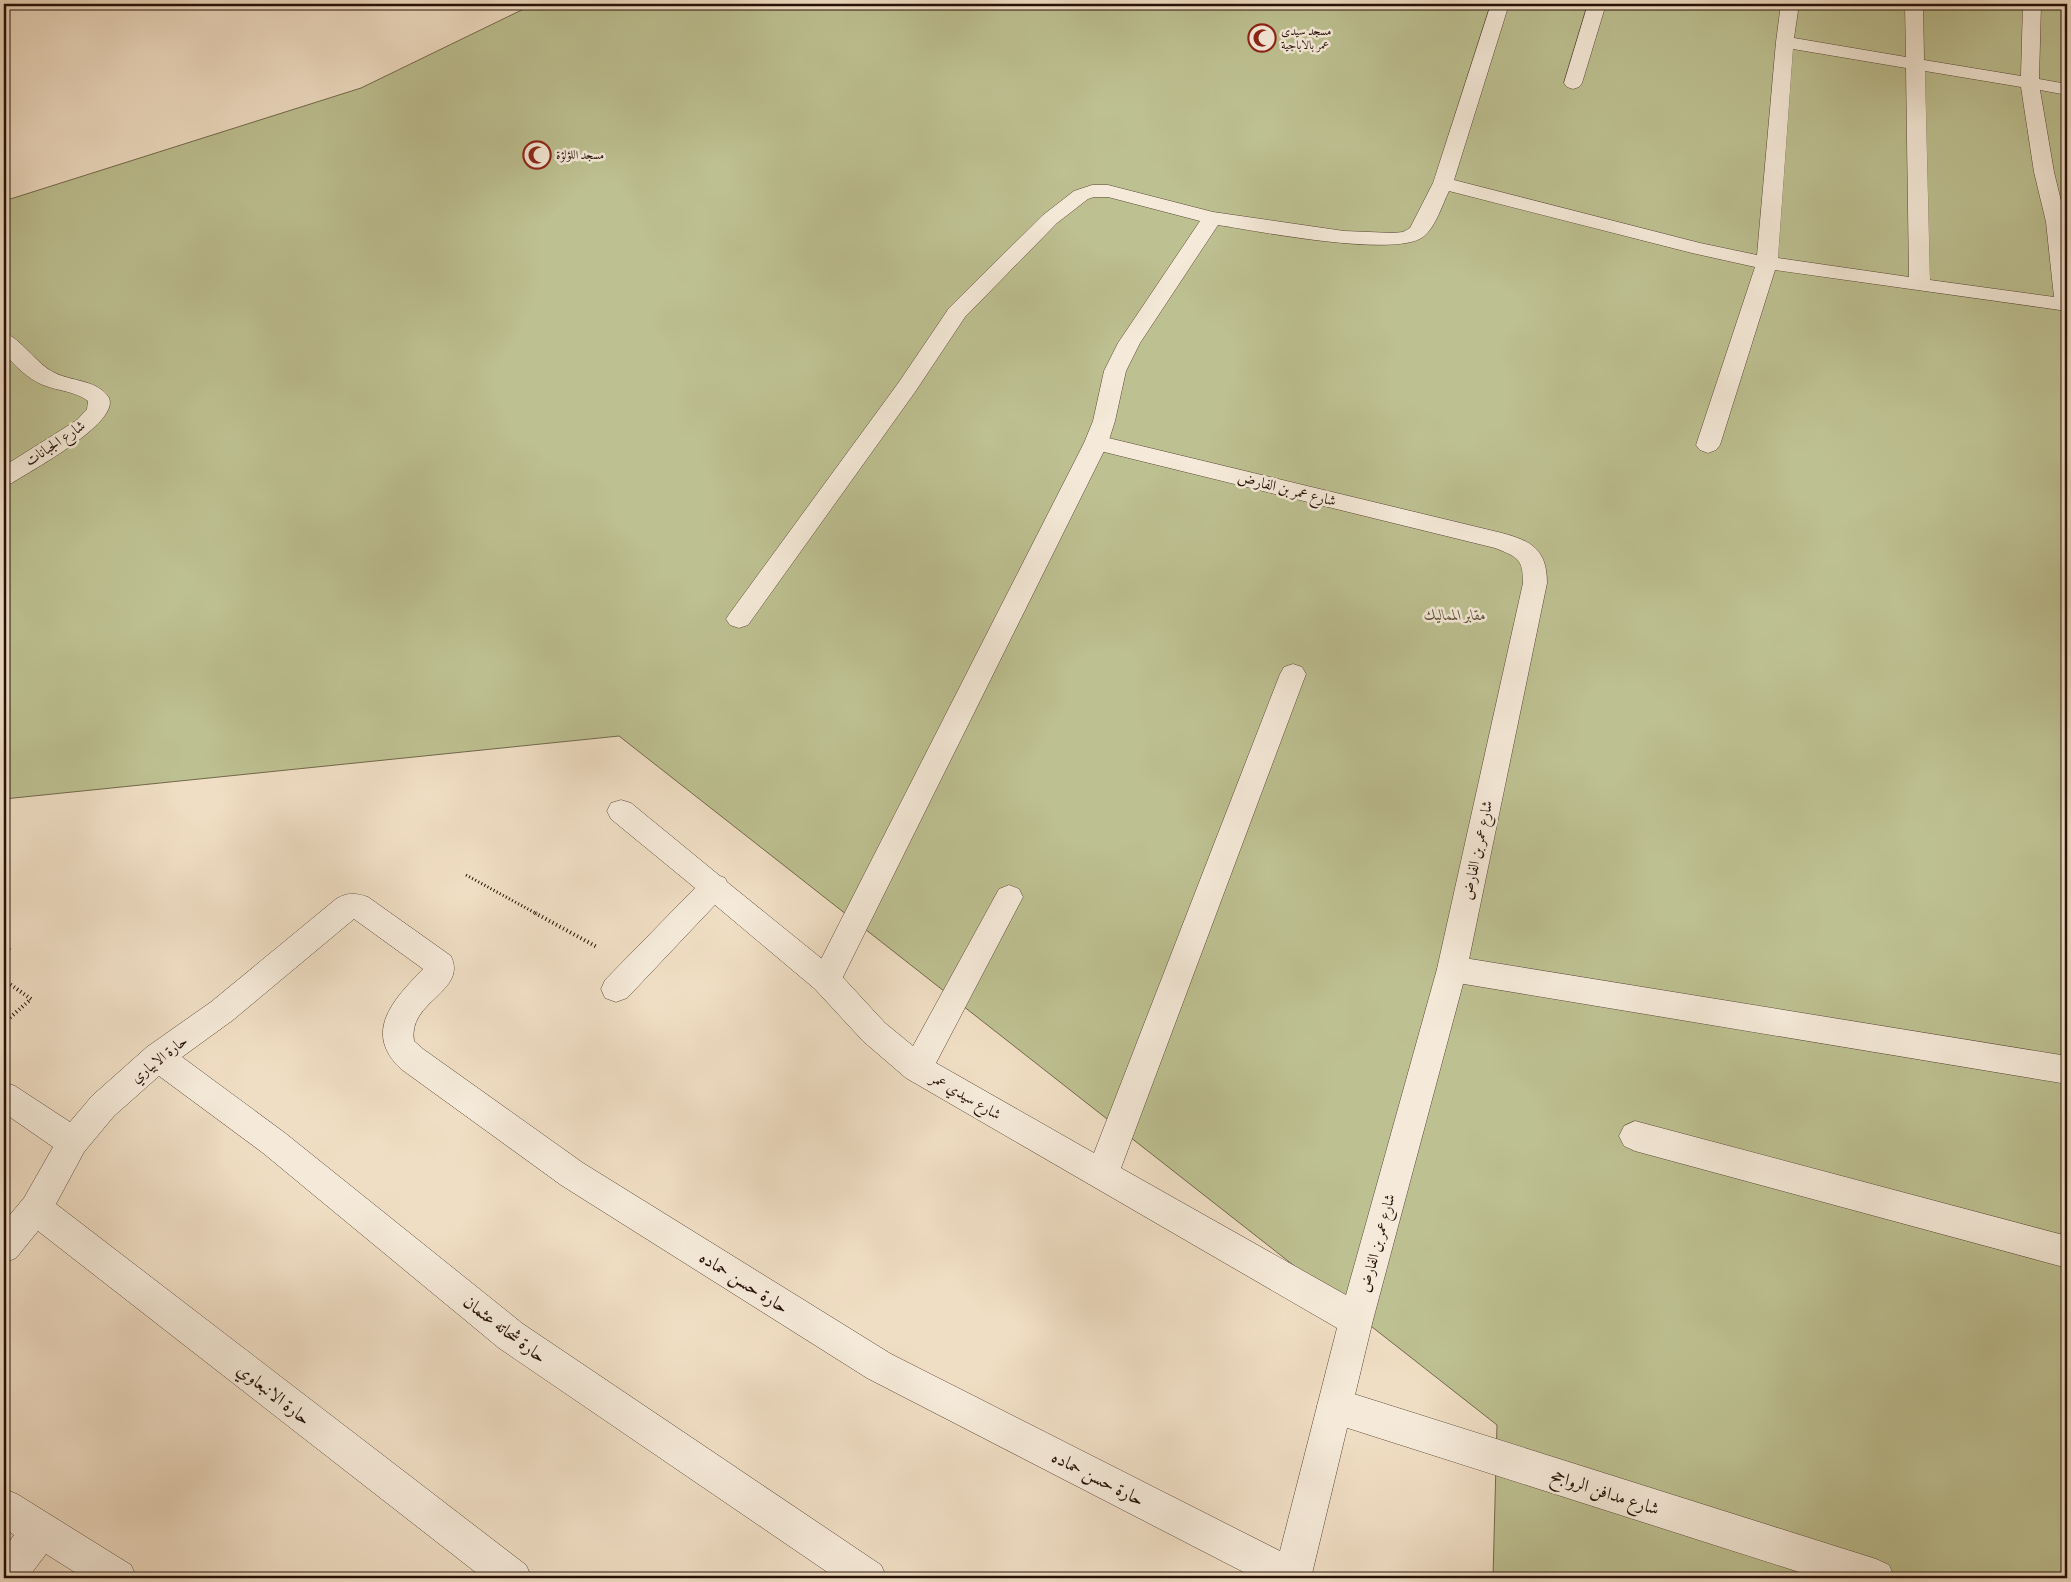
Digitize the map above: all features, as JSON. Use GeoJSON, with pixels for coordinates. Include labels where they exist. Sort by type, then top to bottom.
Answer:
{"type":"FeatureCollection","features":[{"type":"Feature","properties":{"kind":"street"},"geometry":{"type":"LineString","coordinates":[[739,619],[907,387],[957,313],[1050,219],[1081,195],[1108,191],[1212,218],[1344,237],[1393,239],[1408,237],[1417,232],[1423,225],[1443,183],[1500,4]]}},
{"type":"Feature","properties":{"kind":"street"},"geometry":{"type":"LineString","coordinates":[[1572,83],[1597,4]]}},
{"type":"Feature","properties":{"kind":"street"},"geometry":{"type":"LineString","coordinates":[[1708,445],[1767,263],[1785,42],[1790,4]]}},
{"type":"Feature","properties":{"kind":"street"},"geometry":{"type":"LineString","coordinates":[[1914,4],[1920,284]]}},
{"type":"Feature","properties":{"kind":"street"},"geometry":{"type":"LineString","coordinates":[[1443,183],[1699,249],[1767,263],[2066,305],[2062,223],[2044,172],[2030,83],[2032,4]]}},
{"type":"Feature","properties":{"kind":"street"},"geometry":{"type":"LineString","coordinates":[[1785,42],[2067,89]]}},
{"type":"Feature","properties":{"kind":"street"},"geometry":{"type":"LineString","coordinates":[[826,980],[1096,443],[1104,421],[1115,371],[1129,343],[1212,218]]}},
{"type":"Feature","properties":{"kind":"street","name":"شارع الجبانات"},"geometry":{"type":"LineString","coordinates":[[4,340],[28,367],[46,378],[89,389],[99,399],[98,412],[85,425],[4,477]]}},
{"type":"Feature","properties":{"kind":"street","name":"شارع عمر بن الفارض"},"geometry":{"type":"LineString","coordinates":[[1096,443],[1502,541],[1526,552],[1536,564],[1535,583],[1452,969],[1356,1320],[1292,1578]]}},
{"type":"Feature","properties":{"kind":"street"},"geometry":{"type":"LineString","coordinates":[[1102,1174],[1293,674]]}},
{"type":"Feature","properties":{"kind":"street","name":"شارع سيدي عمر"},"geometry":{"type":"LineString","coordinates":[[621,810],[715,886],[826,980],[874,1032],[917,1068],[1356,1320]]}},
{"type":"Feature","properties":{"kind":"street"},"geometry":{"type":"LineString","coordinates":[[626,978],[715,886]]}},
{"type":"Feature","properties":{"kind":"street"},"geometry":{"type":"LineString","coordinates":[[917,1068],[1009,896]]}},
{"type":"Feature","properties":{"kind":"street","name":"حارة الابياري"},"geometry":{"type":"LineString","coordinates":[[4,1247],[36,1209],[74,1142],[103,1106],[158,1057],[222,1011],[351,905]]}},
{"type":"Feature","properties":{"kind":"street","name":"حارة حسن حماده"},"geometry":{"type":"LineString","coordinates":[[351,905],[358,906],[440,965],[440,972],[404,1013],[396,1031],[399,1047],[412,1059],[572,1174],[879,1366],[1292,1578]]}},
{"type":"Feature","properties":{"kind":"street"},"geometry":{"type":"LineString","coordinates":[[1452,969],[2067,1070]]}},
{"type":"Feature","properties":{"kind":"street","name":"حارة شحاته عثمان"},"geometry":{"type":"LineString","coordinates":[[158,1057],[274,1143],[511,1336],[868,1578]]}},
{"type":"Feature","properties":{"kind":"street"},"geometry":{"type":"LineString","coordinates":[[4,1096],[74,1142]]}},
{"type":"Feature","properties":{"kind":"street"},"geometry":{"type":"LineString","coordinates":[[1635,1136],[2067,1252]]}},
{"type":"Feature","properties":{"kind":"street","name":"حارة الانبعاوي"},"geometry":{"type":"LineString","coordinates":[[36,1209],[512,1578]]}},
{"type":"Feature","properties":{"kind":"street","name":"شارع مدافن الرواجح"},"geometry":{"type":"LineString","coordinates":[[1335,1406],[1876,1578]]}},
{"type":"Feature","properties":{"kind":"street"},"geometry":{"type":"LineString","coordinates":[[4,1507],[118,1578]]}},
{"type":"Feature","properties":{"kind":"street"},"geometry":{"type":"LineString","coordinates":[[5,1578],[41,1530]]}},
{"type":"Feature","properties":{"kind":"path"},"geometry":{"type":"LineString","coordinates":[[466,875],[626,978]]}},
{"type":"Feature","properties":{"kind":"path"},"geometry":{"type":"LineString","coordinates":[[4,943],[10,947],[4,953]]}},
{"type":"Feature","properties":{"kind":"path"},"geometry":{"type":"LineString","coordinates":[[4,980],[31,999],[4,1023]]}},
{"type":"Feature","properties":{"kind":"green space","name":"مقابر المماليك"},"geometry":{"type":"Polygon","coordinates":[[[534,4],[2067,4],[2067,1578],[1493,1578],[1497,1425],[619,736],[4,799],[4,201],[361,88],[534,4]]]}},
{"type":"Feature","properties":{"kind":"place","name":"مسجد سيدى عمر بالاباجية"},"geometry":{"type":"Point","coordinates":[1262,38]}},
{"type":"Feature","properties":{"kind":"place","name":"مسجد اللؤلؤة"},"geometry":{"type":"Point","coordinates":[537,155]}}]}
